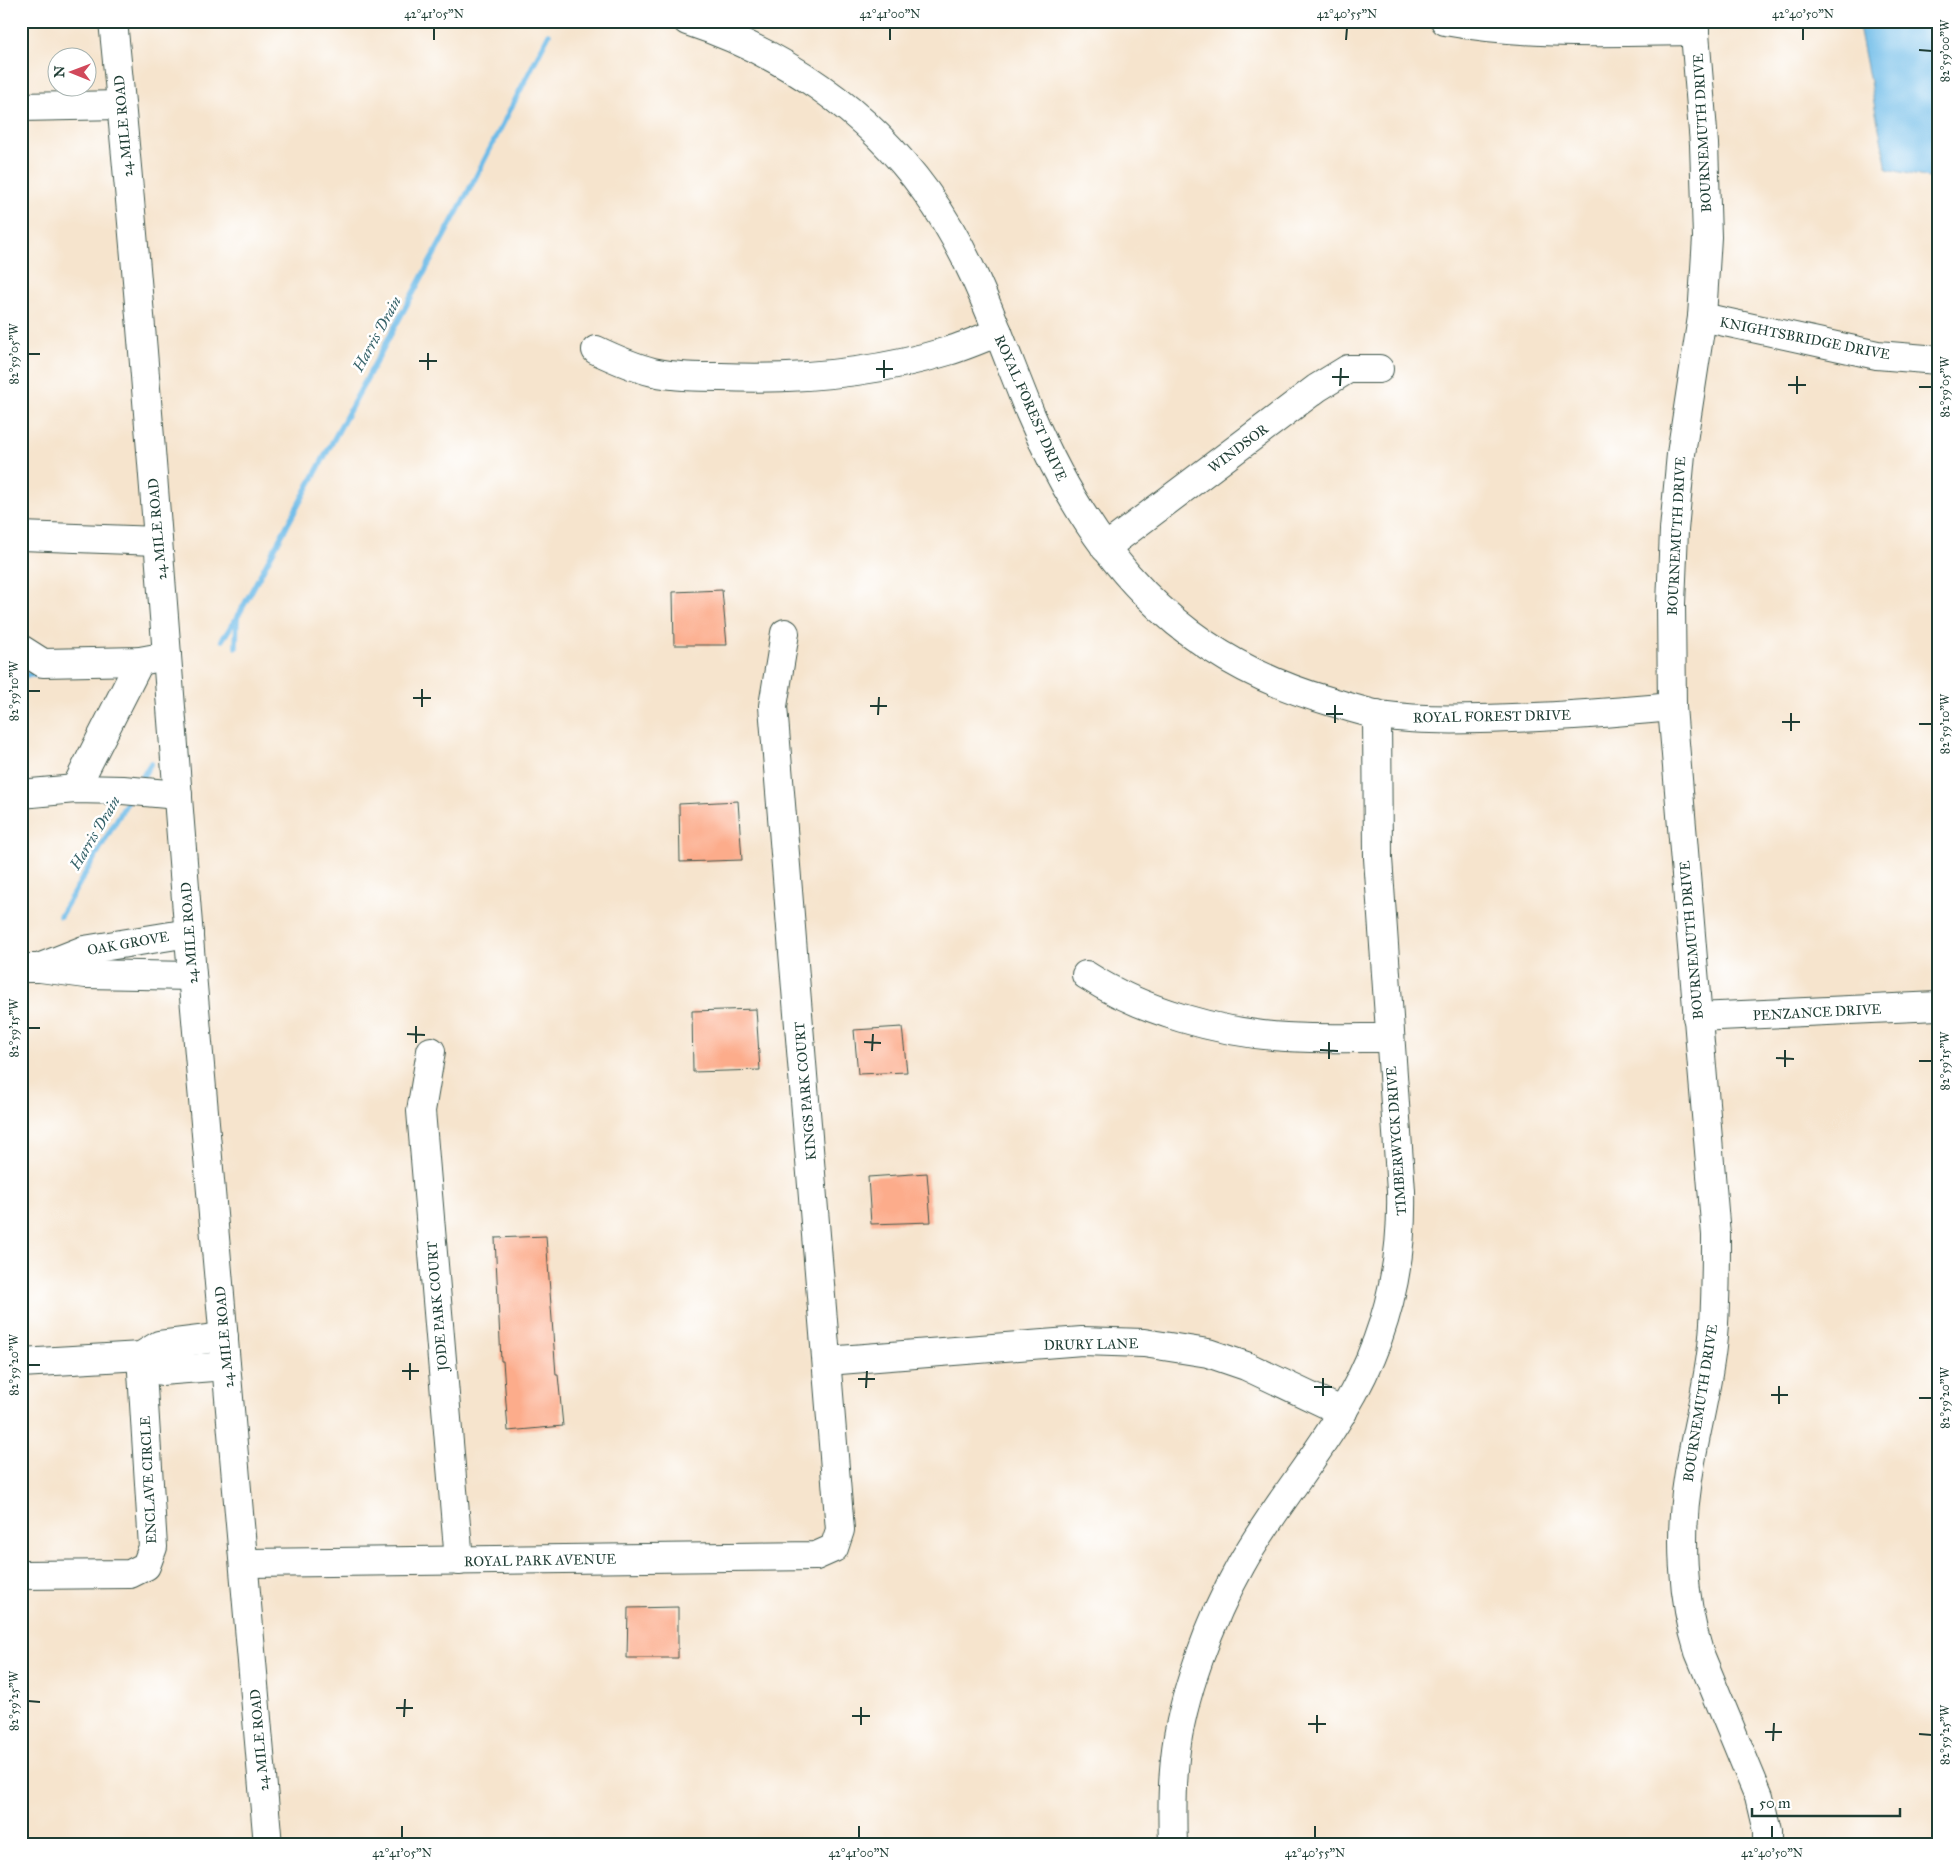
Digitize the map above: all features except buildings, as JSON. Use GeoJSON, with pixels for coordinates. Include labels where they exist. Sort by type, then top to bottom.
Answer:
{"type":"FeatureCollection","features":[{"type":"Feature","properties":{"kind":"street","name":"24 MILE ROAD"},"geometry":{"type":"LineString","coordinates":[[113,21],[168,656],[192,976],[245,1563],[268,1845]]}},
{"type":"Feature","properties":{"kind":"street","name":"ROYAL FOREST DRIVE"},"geometry":{"type":"LineString","coordinates":[[687,21],[724,27],[792,68],[861,120],[904,164],[927,193],[971,268],[1054,465],[1079,510],[1105,548],[1144,594],[1175,623],[1211,649],[1253,673],[1304,694],[1377,714],[1440,719],[1516,719],[1672,707]]}},
{"type":"Feature","properties":{"kind":"street"},"geometry":{"type":"LineString","coordinates":[[1446,21],[1482,26],[1560,32],[1695,26]]}},
{"type":"Feature","properties":{"kind":"street","name":"BOURNEMUTH DRIVE"},"geometry":{"type":"LineString","coordinates":[[1695,26],[1706,190],[1707,237],[1702,318],[1681,454],[1674,530],[1672,707],[1716,1235],[1716,1266],[1713,1338],[1687,1481],[1684,1554],[1685,1591],[1693,1633],[1699,1652],[1759,1797],[1767,1832],[1767,1845]]}},
{"type":"Feature","properties":{"kind":"street"},"geometry":{"type":"LineString","coordinates":[[21,107],[121,105]]}},
{"type":"Feature","properties":{"kind":"street","name":"KNIGHTSBRIDGE DRIVE"},"geometry":{"type":"LineString","coordinates":[[1702,318],[1876,355],[1938,360]]}},
{"type":"Feature","properties":{"kind":"street"},"geometry":{"type":"LineString","coordinates":[[596,350],[626,364],[655,372],[686,376],[736,378],[789,377],[850,372],[901,362],[948,351],[998,332]]}},
{"type":"Feature","properties":{"kind":"street","name":"WINDSOR"},"geometry":{"type":"LineString","coordinates":[[1105,548],[1317,388],[1348,369],[1379,369]]}},
{"type":"Feature","properties":{"kind":"street"},"geometry":{"type":"LineString","coordinates":[[21,536],[158,540]]}},
{"type":"Feature","properties":{"kind":"street","name":"KINGS PARK COURT"},"geometry":{"type":"LineString","coordinates":[[786,633],[773,706],[840,1530],[834,1548]]}},
{"type":"Feature","properties":{"kind":"street"},"geometry":{"type":"LineString","coordinates":[[21,649],[44,663],[140,661],[168,656]]}},
{"type":"Feature","properties":{"kind":"street"},"geometry":{"type":"LineString","coordinates":[[75,789],[140,661]]}},
{"type":"Feature","properties":{"kind":"street","name":"TIMBERWYCK DRIVE"},"geometry":{"type":"LineString","coordinates":[[1173,1845],[1172,1798],[1175,1757],[1184,1712],[1202,1653],[1241,1565],[1286,1494],[1343,1412],[1370,1359],[1389,1308],[1401,1241],[1402,1191],[1389,1038],[1378,858],[1377,714]]}},
{"type":"Feature","properties":{"kind":"street"},"geometry":{"type":"LineString","coordinates":[[21,794],[75,789],[178,796]]}},
{"type":"Feature","properties":{"kind":"street","name":"OAK GROVE"},"geometry":{"type":"LineString","coordinates":[[31,968],[84,950],[189,933]]}},
{"type":"Feature","properties":{"kind":"street","name":"OAK GROVE"},"geometry":{"type":"LineString","coordinates":[[31,968],[86,974],[192,976]]}},
{"type":"Feature","properties":{"kind":"street"},"geometry":{"type":"LineString","coordinates":[[1086,975],[1134,1002],[1220,1028],[1284,1037],[1389,1038]]}},
{"type":"Feature","properties":{"kind":"street","name":"PENZANCE DRIVE"},"geometry":{"type":"LineString","coordinates":[[1697,1018],[1938,1006]]}},
{"type":"Feature","properties":{"kind":"street","name":"JODE PARK COURT"},"geometry":{"type":"LineString","coordinates":[[431,1051],[421,1111],[459,1561]]}},
{"type":"Feature","properties":{"kind":"street"},"geometry":{"type":"LineString","coordinates":[[21,1363],[141,1356],[159,1345],[224,1337]]}},
{"type":"Feature","properties":{"kind":"street","name":"DRURY LANE"},"geometry":{"type":"LineString","coordinates":[[827,1361],[1082,1341],[1144,1343],[1208,1353],[1246,1366],[1343,1412]]}},
{"type":"Feature","properties":{"kind":"street"},"geometry":{"type":"LineString","coordinates":[[141,1356],[161,1371],[226,1366]]}},
{"type":"Feature","properties":{"kind":"street","name":"ENCLAVE CIRCLE"},"geometry":{"type":"LineString","coordinates":[[21,1575],[130,1574],[146,1566],[153,1547],[141,1356]]}},
{"type":"Feature","properties":{"kind":"street","name":"ROYAL PARK AVENUE"},"geometry":{"type":"LineString","coordinates":[[245,1563],[816,1556],[834,1548]]}},
{"type":"Feature","properties":{"kind":"water"},"geometry":{"type":"Polygon","coordinates":[[[1858,21],[1938,21],[1938,180],[1887,169],[1858,21]]]}},
{"type":"Feature","properties":{"kind":"waterway","name":"Harris Drain"},"geometry":{"type":"LineString","coordinates":[[222,640],[238,616],[469,190],[549,34]]}},
{"type":"Feature","properties":{"kind":"waterway","name":"Harris Drain"},"geometry":{"type":"LineString","coordinates":[[236,647],[237,617]]}},
{"type":"Feature","properties":{"kind":"waterway"},"geometry":{"type":"LineString","coordinates":[[21,675],[44,675]]}},
{"type":"Feature","properties":{"kind":"waterway","name":"Harris Drain"},"geometry":{"type":"LineString","coordinates":[[139,783],[151,763]]}},
{"type":"Feature","properties":{"kind":"waterway","name":"Harris Drain"},"geometry":{"type":"LineString","coordinates":[[60,916],[129,799]]}}]}
